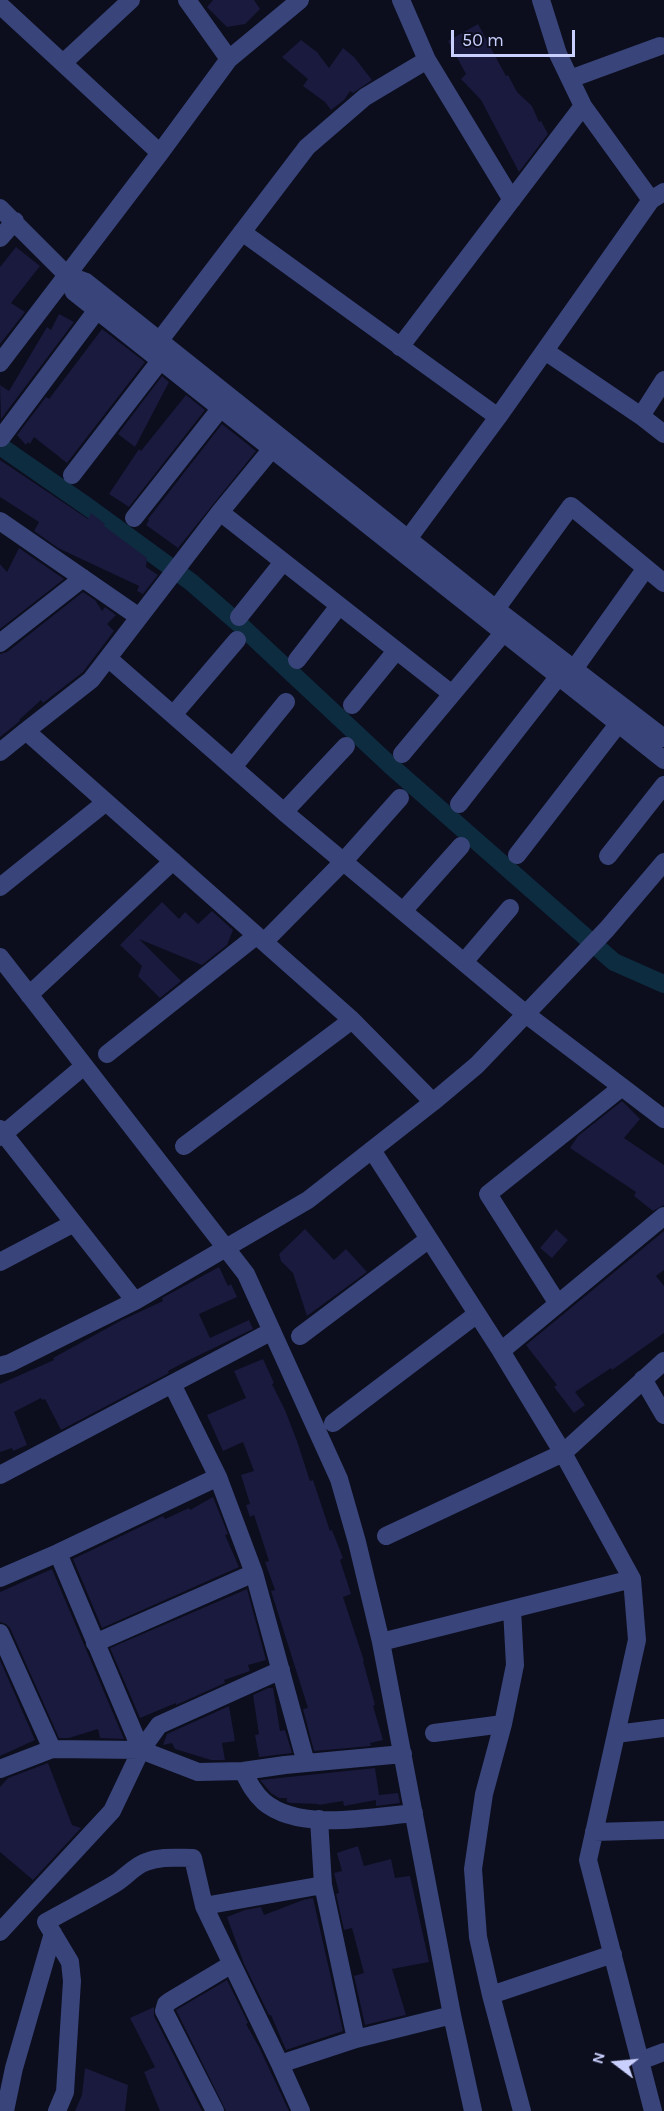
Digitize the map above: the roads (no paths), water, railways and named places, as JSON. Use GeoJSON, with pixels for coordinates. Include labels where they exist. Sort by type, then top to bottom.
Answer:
{"type":"FeatureCollection","features":[{"type":"Feature","properties":{"kind":"street"},"geometry":{"type":"LineString","coordinates":[[63,63],[131,0]]}},
{"type":"Feature","properties":{"kind":"street"},"geometry":{"type":"LineString","coordinates":[[186,0],[229,59]]}},
{"type":"Feature","properties":{"kind":"street"},"geometry":{"type":"LineString","coordinates":[[0,363],[229,59],[300,0]]}},
{"type":"Feature","properties":{"kind":"street"},"geometry":{"type":"LineString","coordinates":[[401,0],[427,60],[512,200]]}},
{"type":"Feature","properties":{"kind":"street"},"geometry":{"type":"LineString","coordinates":[[408,539],[657,196],[583,106],[558,54],[541,0]]}},
{"type":"Feature","properties":{"kind":"street"},"geometry":{"type":"LineString","coordinates":[[0,5],[160,153]]}},
{"type":"Feature","properties":{"kind":"street"},"geometry":{"type":"LineString","coordinates":[[570,79],[660,46]]}},
{"type":"Feature","properties":{"kind":"street"},"geometry":{"type":"LineString","coordinates":[[160,340],[307,147],[365,97],[427,60]]}},
{"type":"Feature","properties":{"kind":"street"},"geometry":{"type":"LineString","coordinates":[[400,347],[583,106]]}},
{"type":"Feature","properties":{"kind":"street"},"geometry":{"type":"LineString","coordinates":[[0,208],[67,275],[74,292],[220,410],[504,633],[664,738]]}},
{"type":"Feature","properties":{"kind":"street"},"geometry":{"type":"LineString","coordinates":[[0,238],[15,221]]}},
{"type":"Feature","properties":{"kind":"street"},"geometry":{"type":"LineString","coordinates":[[242,232],[498,417]]}},
{"type":"Feature","properties":{"kind":"street"},"geometry":{"type":"LineString","coordinates":[[67,275],[86,282],[496,609],[619,723],[664,760]]}},
{"type":"Feature","properties":{"kind":"street"},"geometry":{"type":"LineString","coordinates":[[1,438],[97,310]]}},
{"type":"Feature","properties":{"kind":"street"},"geometry":{"type":"LineString","coordinates":[[545,351],[664,434]]}},
{"type":"Feature","properties":{"kind":"street"},"geometry":{"type":"LineString","coordinates":[[72,475],[160,361]]}},
{"type":"Feature","properties":{"kind":"street"},"geometry":{"type":"LineString","coordinates":[[641,416],[664,380]]}},
{"type":"Feature","properties":{"kind":"street"},"geometry":{"type":"LineString","coordinates":[[134,518],[220,410]]}},
{"type":"Feature","properties":{"kind":"street"},"geometry":{"type":"LineString","coordinates":[[0,752],[91,680],[220,512],[271,450]]}},
{"type":"Feature","properties":{"kind":"street"},"geometry":{"type":"LineString","coordinates":[[496,609],[571,506],[664,583]]}},
{"type":"Feature","properties":{"kind":"street"},"geometry":{"type":"LineString","coordinates":[[220,512],[452,694]]}},
{"type":"Feature","properties":{"kind":"street"},"geometry":{"type":"LineString","coordinates":[[3,528],[140,616]]}},
{"type":"Feature","properties":{"kind":"street"},"geometry":{"type":"LineString","coordinates":[[239,617],[283,562]]}},
{"type":"Feature","properties":{"kind":"street"},"geometry":{"type":"LineString","coordinates":[[459,804],[566,672],[646,568]]}},
{"type":"Feature","properties":{"kind":"street"},"geometry":{"type":"LineString","coordinates":[[0,643],[83,578]]}},
{"type":"Feature","properties":{"kind":"street"},"geometry":{"type":"LineString","coordinates":[[297,660],[339,606]]}},
{"type":"Feature","properties":{"kind":"street"},"geometry":{"type":"LineString","coordinates":[[402,754],[504,633]]}},
{"type":"Feature","properties":{"kind":"street"},"geometry":{"type":"LineString","coordinates":[[173,715],[237,640]]}},
{"type":"Feature","properties":{"kind":"street"},"geometry":{"type":"LineString","coordinates":[[352,705],[396,651]]}},
{"type":"Feature","properties":{"kind":"street"},"geometry":{"type":"LineString","coordinates":[[108,658],[284,812],[527,1015],[664,1119]]}},
{"type":"Feature","properties":{"kind":"street"},"geometry":{"type":"LineString","coordinates":[[233,767],[286,702]]}},
{"type":"Feature","properties":{"kind":"street"},"geometry":{"type":"LineString","coordinates":[[517,855],[619,723]]}},
{"type":"Feature","properties":{"kind":"street"},"geometry":{"type":"LineString","coordinates":[[26,731],[352,1020],[433,1102]]}},
{"type":"Feature","properties":{"kind":"street"},"geometry":{"type":"LineString","coordinates":[[284,812],[346,746]]}},
{"type":"Feature","properties":{"kind":"street"},"geometry":{"type":"LineString","coordinates":[[608,856],[664,785]]}},
{"type":"Feature","properties":{"kind":"street"},"geometry":{"type":"LineString","coordinates":[[107,1054],[260,939],[343,861],[400,798]]}},
{"type":"Feature","properties":{"kind":"street"},"geometry":{"type":"LineString","coordinates":[[0,887],[106,802]]}},
{"type":"Feature","properties":{"kind":"street"},"geometry":{"type":"LineString","coordinates":[[403,911],[461,846]]}},
{"type":"Feature","properties":{"kind":"street"},"geometry":{"type":"LineString","coordinates":[[29,995],[173,861]]}},
{"type":"Feature","properties":{"kind":"street"},"geometry":{"type":"LineString","coordinates":[[0,1366],[135,1301],[308,1200],[477,1065],[607,929],[664,862]]}},
{"type":"Feature","properties":{"kind":"street"},"geometry":{"type":"LineString","coordinates":[[464,962],[510,908]]}},
{"type":"Feature","properties":{"kind":"street"},"geometry":{"type":"LineString","coordinates":[[0,957],[84,1066],[237,1242],[246,1274],[339,1479],[357,1542],[394,1639],[403,1754],[452,2014],[473,2111]]}},
{"type":"Feature","properties":{"kind":"street"},"geometry":{"type":"LineString","coordinates":[[184,1146],[352,1020]]}},
{"type":"Feature","properties":{"kind":"street"},"geometry":{"type":"LineString","coordinates":[[84,1066],[2,1133],[135,1301]]}},
{"type":"Feature","properties":{"kind":"street"},"geometry":{"type":"LineString","coordinates":[[558,1304],[488,1194],[622,1088]]}},
{"type":"Feature","properties":{"kind":"street"},"geometry":{"type":"LineString","coordinates":[[372,1150],[501,1351],[563,1453],[632,1579],[636,1640],[588,1860],[653,2111]]}},
{"type":"Feature","properties":{"kind":"street"},"geometry":{"type":"LineString","coordinates":[[501,1351],[664,1216]]}},
{"type":"Feature","properties":{"kind":"street"},"geometry":{"type":"LineString","coordinates":[[0,1262],[74,1223]]}},
{"type":"Feature","properties":{"kind":"street"},"geometry":{"type":"LineString","coordinates":[[300,1336],[429,1239]]}},
{"type":"Feature","properties":{"kind":"street"},"geometry":{"type":"LineString","coordinates":[[333,1423],[477,1314]]}},
{"type":"Feature","properties":{"kind":"street"},"geometry":{"type":"LineString","coordinates":[[0,1475],[272,1331]]}},
{"type":"Feature","properties":{"kind":"street"},"geometry":{"type":"LineString","coordinates":[[386,1536],[563,1453],[664,1361]]}},
{"type":"Feature","properties":{"kind":"street"},"geometry":{"type":"LineString","coordinates":[[643,1379],[664,1415]]}},
{"type":"Feature","properties":{"kind":"street"},"geometry":{"type":"LineString","coordinates":[[172,1384],[218,1477],[254,1573],[306,1763]]}},
{"type":"Feature","properties":{"kind":"street"},"geometry":{"type":"LineString","coordinates":[[0,1578],[218,1477]]}},
{"type":"Feature","properties":{"kind":"street"},"geometry":{"type":"LineString","coordinates":[[58,1553],[141,1750]]}},
{"type":"Feature","properties":{"kind":"street"},"geometry":{"type":"LineString","coordinates":[[95,1643],[254,1573]]}},
{"type":"Feature","properties":{"kind":"street"},"geometry":{"type":"LineString","coordinates":[[394,1639],[632,1579]]}},
{"type":"Feature","properties":{"kind":"street"},"geometry":{"type":"LineString","coordinates":[[512,1610],[514,1665],[503,1724],[484,1794],[473,1869],[478,1936],[522,2111]]}},
{"type":"Feature","properties":{"kind":"street"},"geometry":{"type":"LineString","coordinates":[[0,1633],[52,1749]]}},
{"type":"Feature","properties":{"kind":"street"},"geometry":{"type":"LineString","coordinates":[[0,1932],[112,1810],[141,1750],[159,1725],[281,1670]]}},
{"type":"Feature","properties":{"kind":"street"},"geometry":{"type":"LineString","coordinates":[[434,1733],[503,1724]]}},
{"type":"Feature","properties":{"kind":"street"},"geometry":{"type":"LineString","coordinates":[[616,1734],[664,1728]]}},
{"type":"Feature","properties":{"kind":"street"},"geometry":{"type":"LineString","coordinates":[[0,1769],[52,1749],[141,1750],[198,1772],[243,1771],[403,1754]]}},
{"type":"Feature","properties":{"kind":"street"},"geometry":{"type":"LineString","coordinates":[[243,1771],[254,1791],[265,1803],[280,1812],[299,1818],[336,1820],[414,1813]]}},
{"type":"Feature","properties":{"kind":"street"},"geometry":{"type":"LineString","coordinates":[[319,1819],[323,1885],[356,2039]]}},
{"type":"Feature","properties":{"kind":"street"},"geometry":{"type":"LineString","coordinates":[[594,1832],[664,1830]]}},
{"type":"Feature","properties":{"kind":"street"},"geometry":{"type":"LineString","coordinates":[[57,2111],[65,2092],[72,1981],[70,1962],[46,1922],[125,1877],[135,1867],[159,1858],[193,1858],[204,1906],[301,2111]]}},
{"type":"Feature","properties":{"kind":"street"},"geometry":{"type":"LineString","coordinates":[[204,1906],[323,1885]]}},
{"type":"Feature","properties":{"kind":"street"},"geometry":{"type":"LineString","coordinates":[[5,2111],[15,2067],[53,1933]]}},
{"type":"Feature","properties":{"kind":"street"},"geometry":{"type":"LineString","coordinates":[[491,1995],[613,1954]]}},
{"type":"Feature","properties":{"kind":"street"},"geometry":{"type":"LineString","coordinates":[[215,2111],[164,2011],[170,2001],[232,1964]]}},
{"type":"Feature","properties":{"kind":"street"},"geometry":{"type":"LineString","coordinates":[[280,2064],[356,2039],[452,2014]]}},
{"type":"Feature","properties":{"kind":"street"},"geometry":{"type":"LineString","coordinates":[[640,2061],[664,2052]]}},
{"type":"Feature","properties":{"kind":"waterway"},"geometry":{"type":"LineString","coordinates":[[0,446],[191,582],[391,766],[614,962],[664,984]]}}]}
